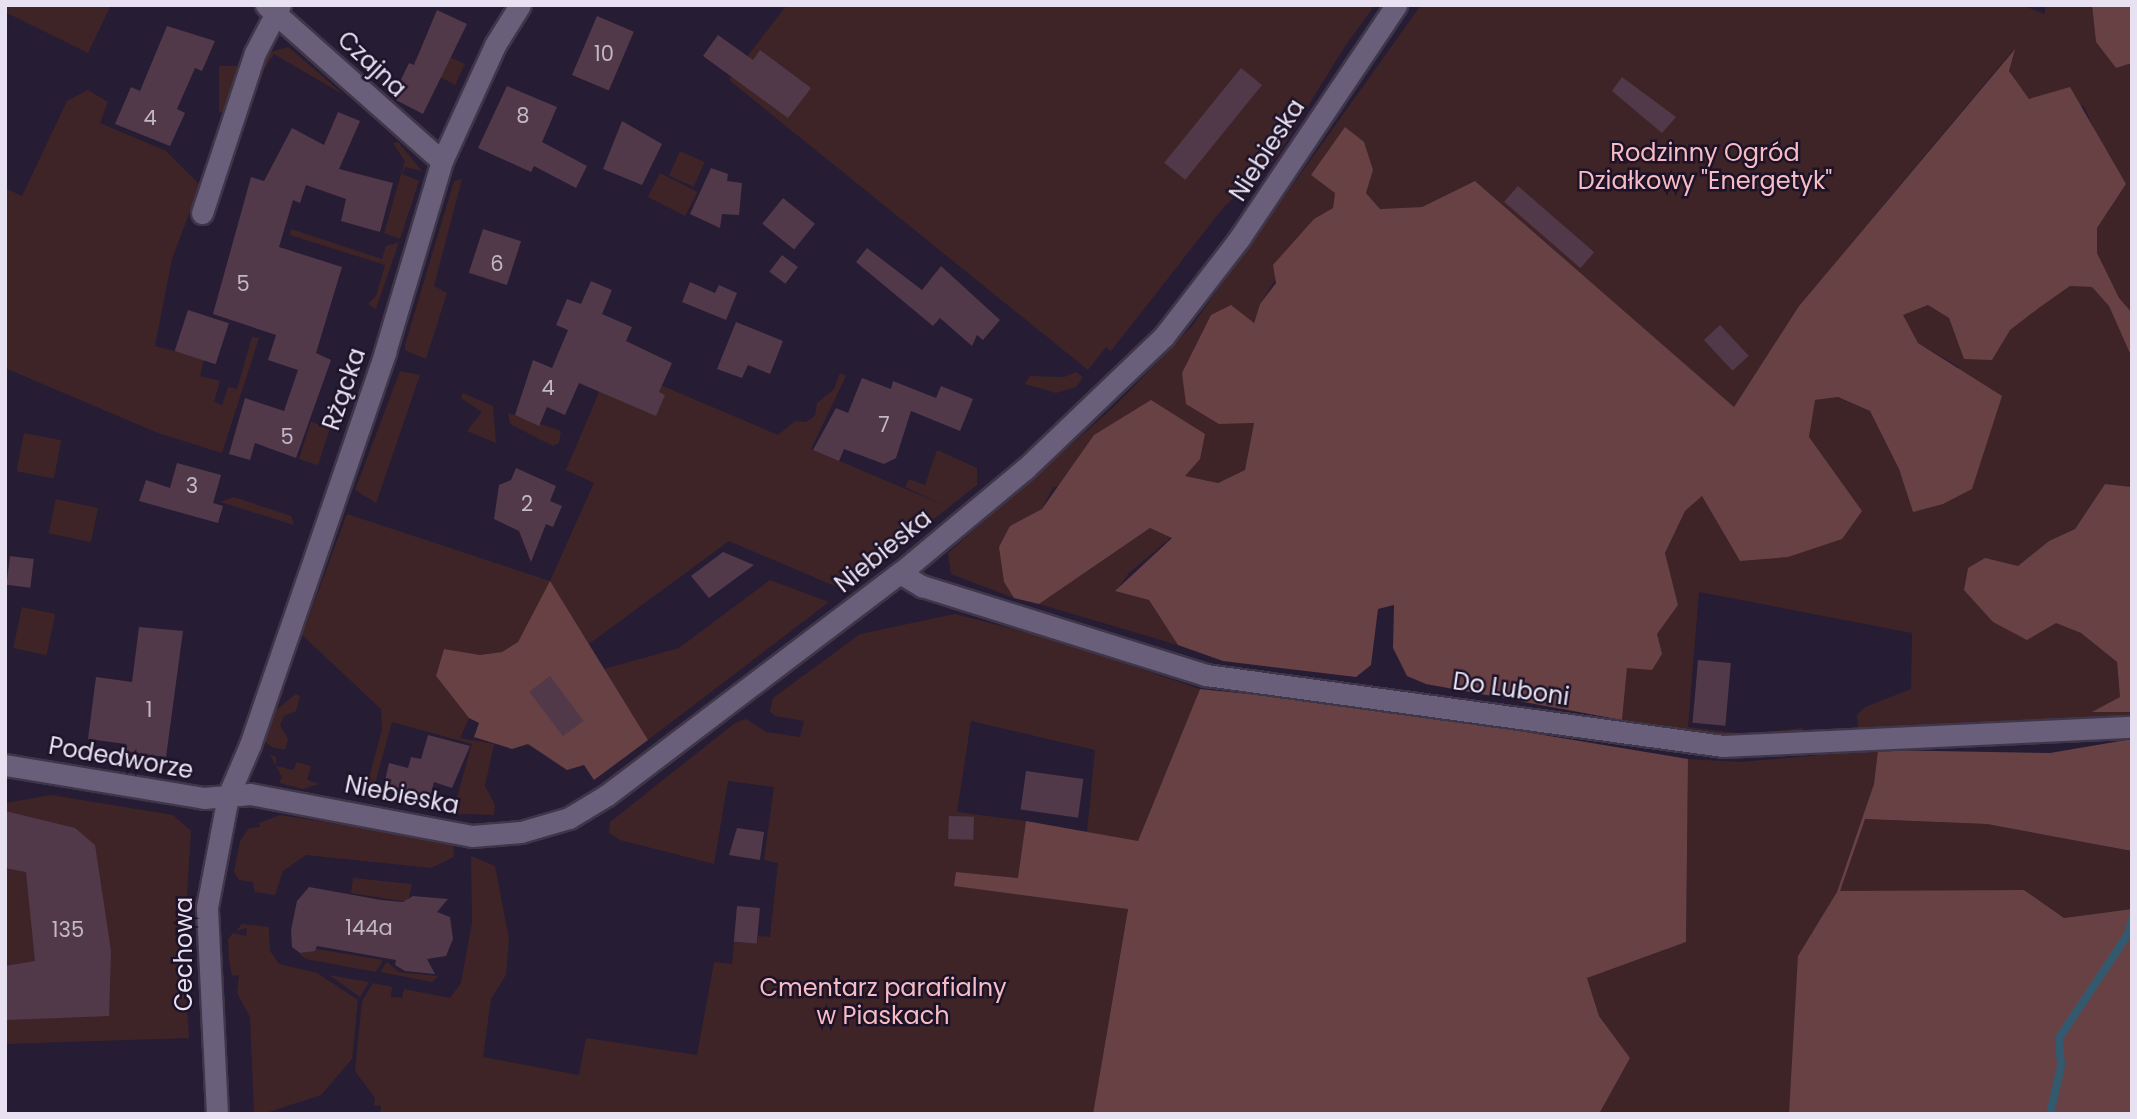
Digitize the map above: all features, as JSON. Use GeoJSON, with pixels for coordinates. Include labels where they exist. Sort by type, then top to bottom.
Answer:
{"type":"FeatureCollection","features":[{"type":"Feature","properties":{"kind":"street","name":"Rżącka"},"geometry":{"type":"LineString","coordinates":[[228,796],[250,745],[385,352],[442,161],[495,45],[520,5]]}},
{"type":"Feature","properties":{"kind":"street","name":"Niebieska"},"geometry":{"type":"LineString","coordinates":[[228,796],[250,794],[471,836],[521,832],[569,818],[607,795],[900,573],[1025,469],[1164,336],[1239,239],[1396,5]]}},
{"type":"Feature","properties":{"kind":"street","name":"Czajna"},"geometry":{"type":"LineString","coordinates":[[274,8],[442,161]]}},
{"type":"Feature","properties":{"kind":"street"},"geometry":{"type":"LineString","coordinates":[[202,213],[255,53],[274,8]]}},
{"type":"Feature","properties":{"kind":"street","name":"Do Luboni"},"geometry":{"type":"LineString","coordinates":[[900,573],[922,586],[1206,675],[1723,746],[2132,727]]}},
{"type":"Feature","properties":{"kind":"street","name":"Podedworze"},"geometry":{"type":"LineString","coordinates":[[5,765],[204,798],[228,796]]}},
{"type":"Feature","properties":{"kind":"street","name":"Cechowa"},"geometry":{"type":"LineString","coordinates":[[217,1114],[207,907],[228,796]]}},
{"type":"Feature","properties":{"kind":"green space"},"geometry":{"type":"Polygon","coordinates":[[[5,5],[111,5],[88,53],[5,12],[5,5]]]}},
{"type":"Feature","properties":{"kind":"green space"},"geometry":{"type":"Polygon","coordinates":[[[787,5],[1375,5],[1345,46],[1276,158],[1223,208],[1111,351],[1106,347],[1088,370],[729,80],[787,5]]]}},
{"type":"Feature","properties":{"kind":"green space","name":"Rodzinny Ogród Działkowy \"Energetyk\""},"geometry":{"type":"Polygon","coordinates":[[[1421,5],[2022,5],[2045,14],[2045,5],[2092,5],[2096,42],[2116,68],[2132,63],[2132,313],[2128,313],[2118,298],[2097,253],[2097,228],[2126,184],[2104,153],[2084,106],[2029,99],[2009,71],[2013,50],[1799,306],[1734,407],[1475,181],[1422,207],[1380,209],[1366,193],[1373,170],[1335,193],[1333,208],[1314,219],[1260,304],[1219,424],[1254,423],[1245,470],[1218,483],[1184,476],[1053,487],[1042,509],[1010,526],[1004,582],[1014,598],[951,574],[948,553],[1117,404],[1192,326],[1421,5]]]}},
{"type":"Feature","properties":{"kind":"green space"},"geometry":{"type":"Polygon","coordinates":[[[423,45],[465,64],[455,85],[414,63],[423,45]]]}},
{"type":"Feature","properties":{"kind":"green space"},"geometry":{"type":"Polygon","coordinates":[[[288,47],[344,95],[274,54],[257,80],[270,52],[288,47]]]}},
{"type":"Feature","properties":{"kind":"green space"},"geometry":{"type":"Polygon","coordinates":[[[219,66],[237,66],[237,112],[219,112],[219,66]]]}},
{"type":"Feature","properties":{"kind":"green space"},"geometry":{"type":"Polygon","coordinates":[[[88,90],[108,102],[100,123],[166,151],[200,185],[172,259],[155,346],[204,359],[200,376],[220,381],[214,402],[222,405],[228,387],[237,389],[252,337],[259,338],[222,453],[158,433],[5,368],[5,188],[22,196],[67,101],[88,90]]]}},
{"type":"Feature","properties":{"kind":"green space"},"geometry":{"type":"Polygon","coordinates":[[[398,142],[422,171],[405,167],[402,174],[419,181],[400,239],[384,233],[405,161],[393,143],[398,142]]]}},
{"type":"Feature","properties":{"kind":"green space"},"geometry":{"type":"Polygon","coordinates":[[[680,151],[705,162],[694,187],[669,176],[680,151]]]}},
{"type":"Feature","properties":{"kind":"green space"},"geometry":{"type":"Polygon","coordinates":[[[660,173],[697,192],[685,216],[648,197],[660,173]]]}},
{"type":"Feature","properties":{"kind":"green space"},"geometry":{"type":"Polygon","coordinates":[[[462,179],[434,286],[447,293],[426,359],[405,350],[405,345],[454,181],[462,179]]]}},
{"type":"Feature","properties":{"kind":"green space"},"geometry":{"type":"Polygon","coordinates":[[[291,229],[382,259],[386,246],[399,242],[376,309],[368,304],[376,296],[385,265],[290,235],[291,229]]]}},
{"type":"Feature","properties":{"kind":"green space"},"geometry":{"type":"Polygon","coordinates":[[[2070,286],[2092,287],[2109,306],[2132,358],[2132,487],[2105,484],[2075,529],[2049,541],[2018,566],[2056,623],[2081,633],[2117,662],[2120,697],[2094,712],[2132,712],[2132,717],[1990,728],[1858,727],[1857,715],[1865,707],[1911,689],[1912,633],[1699,592],[1688,727],[1745,734],[1803,728],[1803,735],[1720,736],[1622,720],[1627,667],[1678,605],[1665,553],[1685,511],[1702,495],[1740,561],[1809,437],[1814,400],[1837,397],[1870,411],[1899,469],[1913,512],[1959,367],[1918,343],[1902,315],[1928,305],[1949,318],[1964,358],[2070,286]]]}},
{"type":"Feature","properties":{"kind":"green space"},"geometry":{"type":"Polygon","coordinates":[[[611,364],[778,435],[795,421],[806,422],[815,416],[817,403],[834,389],[840,373],[846,376],[811,449],[946,506],[905,487],[909,479],[925,485],[937,450],[977,468],[977,485],[844,590],[729,541],[589,644],[550,582],[518,642],[502,652],[480,655],[444,649],[436,676],[469,718],[460,738],[494,744],[485,786],[495,805],[494,815],[439,813],[453,811],[472,744],[392,722],[371,798],[364,797],[382,729],[381,709],[302,635],[347,514],[550,581],[594,483],[566,470],[611,364]]]}},
{"type":"Feature","properties":{"kind":"green space"},"geometry":{"type":"Polygon","coordinates":[[[400,371],[420,375],[376,503],[355,490],[400,371]]]}},
{"type":"Feature","properties":{"kind":"green space"},"geometry":{"type":"Polygon","coordinates":[[[1076,372],[1083,377],[1076,387],[1056,393],[1025,384],[1030,376],[1064,377],[1076,372]]]}},
{"type":"Feature","properties":{"kind":"green space"},"geometry":{"type":"Polygon","coordinates":[[[463,393],[493,406],[496,443],[467,431],[482,412],[461,398],[463,393]]]}},
{"type":"Feature","properties":{"kind":"green space"},"geometry":{"type":"Polygon","coordinates":[[[508,413],[561,431],[559,443],[553,446],[510,424],[508,413]]]}},
{"type":"Feature","properties":{"kind":"green space"},"geometry":{"type":"Polygon","coordinates":[[[311,422],[330,428],[318,465],[299,459],[311,422]]]}},
{"type":"Feature","properties":{"kind":"green space"},"geometry":{"type":"Polygon","coordinates":[[[24,433],[61,440],[54,479],[17,471],[24,433]]]}},
{"type":"Feature","properties":{"kind":"green space"},"geometry":{"type":"Polygon","coordinates":[[[234,497],[291,516],[294,525],[220,502],[234,497]]]}},
{"type":"Feature","properties":{"kind":"green space"},"geometry":{"type":"Polygon","coordinates":[[[56,499],[98,508],[91,542],[49,533],[56,499]]]}},
{"type":"Feature","properties":{"kind":"green space"},"geometry":{"type":"Polygon","coordinates":[[[1150,528],[1172,537],[1129,573],[1116,591],[1149,600],[1178,645],[1039,604],[1150,528]]]}},
{"type":"Feature","properties":{"kind":"green space"},"geometry":{"type":"Polygon","coordinates":[[[770,580],[829,602],[648,740],[604,669],[679,648],[770,580]]]}},
{"type":"Feature","properties":{"kind":"green space"},"geometry":{"type":"Polygon","coordinates":[[[22,607],[55,614],[47,655],[13,648],[22,607]]]}},
{"type":"Feature","properties":{"kind":"green space","name":"Cmentarz parafialny w Piaskach"},"geometry":{"type":"Polygon","coordinates":[[[955,614],[1052,639],[1200,689],[1138,842],[1087,832],[1095,750],[971,721],[957,812],[1026,821],[1019,878],[957,872],[955,886],[1128,908],[1093,1114],[380,1114],[381,1106],[374,1105],[375,1098],[355,1071],[362,1001],[373,983],[392,987],[391,997],[402,998],[404,989],[450,998],[461,983],[472,923],[471,856],[495,866],[509,939],[506,975],[491,999],[483,1057],[579,1075],[586,1038],[697,1055],[714,962],[732,964],[734,942],[757,944],[758,936],[770,937],[778,863],[764,860],[774,787],[728,781],[714,864],[620,840],[609,833],[610,822],[735,723],[746,719],[766,732],[800,737],[804,721],[775,716],[770,711],[773,698],[860,634],[955,614]]]}},
{"type":"Feature","properties":{"kind":"green space"},"geometry":{"type":"Polygon","coordinates":[[[296,694],[300,696],[296,711],[284,716],[280,725],[288,739],[285,750],[272,747],[265,742],[276,710],[296,694]]]}},
{"type":"Feature","properties":{"kind":"green space"},"geometry":{"type":"Polygon","coordinates":[[[1878,750],[1874,784],[1863,819],[1987,824],[2132,851],[2132,909],[2064,918],[2024,890],[1837,892],[1793,1071],[1789,1114],[1599,1114],[1630,1058],[1599,1016],[1587,978],[1686,942],[1688,759],[1740,762],[1878,750]]]}},
{"type":"Feature","properties":{"kind":"green space"},"geometry":{"type":"Polygon","coordinates":[[[297,762],[311,766],[307,780],[319,784],[303,789],[279,783],[282,777],[276,766],[293,770],[297,762]]]}},
{"type":"Feature","properties":{"kind":"green space"},"geometry":{"type":"Polygon","coordinates":[[[51,795],[173,815],[191,831],[183,958],[189,1038],[5,1044],[5,803],[51,795]]]}},
{"type":"Feature","properties":{"kind":"green space"},"geometry":{"type":"Polygon","coordinates":[[[280,815],[453,842],[454,857],[431,868],[306,855],[283,871],[275,895],[255,892],[253,882],[239,880],[234,872],[240,841],[249,828],[260,827],[259,823],[280,815]]]}},
{"type":"Feature","properties":{"kind":"green space"},"geometry":{"type":"Polygon","coordinates":[[[353,878],[412,884],[408,902],[351,893],[353,878]]]}},
{"type":"Feature","properties":{"kind":"green space"},"geometry":{"type":"Polygon","coordinates":[[[242,924],[269,927],[270,951],[279,964],[317,973],[358,1000],[352,1059],[321,1095],[263,1114],[254,1114],[250,1017],[237,993],[239,975],[232,976],[229,959],[228,939],[233,933],[246,936],[247,928],[236,931],[242,924]]]}},
{"type":"Feature","properties":{"kind":"green space"},"geometry":{"type":"Polygon","coordinates":[[[316,949],[383,960],[376,972],[306,959],[299,954],[316,949]]]}},
{"type":"Feature","properties":{"kind":"green space"},"geometry":{"type":"Polygon","coordinates":[[[387,962],[399,972],[438,976],[432,982],[380,972],[387,962]]]}},
{"type":"Feature","properties":{"kind":"green space"},"geometry":{"type":"Polygon","coordinates":[[[329,975],[369,982],[360,997],[329,975]]]}},
{"type":"Feature","properties":{"kind":"shaded area"},"geometry":{"type":"Polygon","coordinates":[[[2092,5],[2132,5],[2132,63],[2116,68],[2096,42],[2092,5]]]}},
{"type":"Feature","properties":{"kind":"shaded area"},"geometry":{"type":"Polygon","coordinates":[[[2015,49],[2009,71],[2029,99],[2070,87],[2126,184],[2097,228],[2097,253],[2119,298],[2132,313],[2132,358],[2109,306],[2092,287],[2070,286],[2040,307],[2010,330],[1992,360],[1964,359],[1949,318],[1928,305],[1903,315],[1918,343],[2002,396],[1972,489],[1943,504],[1913,512],[1899,469],[1870,411],[1838,397],[1815,400],[1809,437],[1862,511],[1842,539],[1788,557],[1740,561],[1702,496],[1685,511],[1665,553],[1678,605],[1657,634],[1662,654],[1652,670],[1627,668],[1622,720],[1426,684],[1407,676],[1393,648],[1394,605],[1378,609],[1371,665],[1356,677],[1223,661],[1178,645],[1149,600],[1115,591],[1172,538],[1150,528],[1039,604],[1014,598],[1004,582],[999,547],[1010,526],[1042,509],[1094,435],[1151,400],[1205,434],[1200,459],[1185,476],[1218,483],[1245,470],[1254,423],[1219,424],[1186,404],[1182,373],[1211,315],[1231,305],[1254,323],[1260,304],[1276,283],[1273,265],[1314,219],[1333,208],[1335,193],[1311,175],[1345,127],[1364,142],[1373,170],[1366,193],[1380,209],[1422,207],[1475,181],[1734,407],[1799,306],[2015,49]]]}},
{"type":"Feature","properties":{"kind":"shaded area"},"geometry":{"type":"Polygon","coordinates":[[[2105,484],[2132,487],[2132,712],[2092,712],[2120,697],[2117,662],[2081,633],[2056,623],[2027,640],[1993,622],[1964,590],[1968,568],[1985,558],[2018,566],[2049,541],[2075,529],[2105,484]]]}},
{"type":"Feature","properties":{"kind":"shaded area"},"geometry":{"type":"Polygon","coordinates":[[[550,581],[648,740],[594,780],[584,765],[567,770],[528,744],[512,749],[474,737],[479,723],[469,718],[436,676],[444,649],[480,655],[502,652],[518,642],[550,581]]]}},
{"type":"Feature","properties":{"kind":"shaded area"},"geometry":{"type":"Polygon","coordinates":[[[1200,689],[1380,708],[1688,759],[1686,942],[1587,978],[1599,1016],[1630,1058],[1599,1114],[1093,1114],[1128,909],[954,886],[956,872],[1018,878],[1026,821],[1138,841],[1200,689]]]}},
{"type":"Feature","properties":{"kind":"shaded area"},"geometry":{"type":"Polygon","coordinates":[[[2132,739],[2132,851],[1987,824],[1865,819],[1840,891],[2024,890],[2064,918],[2132,909],[2132,1114],[1789,1114],[1798,956],[1837,892],[1874,784],[1878,750],[2050,753],[2132,739]]]}},
{"type":"Feature","properties":{"kind":"building"},"geometry":{"type":"Polygon","coordinates":[[[437,10],[467,24],[423,114],[392,98],[409,63],[414,65],[437,10]]]}},
{"type":"Feature","properties":{"kind":"building"},"geometry":{"type":"Polygon","coordinates":[[[597,16],[634,32],[609,91],[572,75],[597,16]]]}},
{"type":"Feature","properties":{"kind":"building"},"geometry":{"type":"Polygon","coordinates":[[[167,26],[215,41],[202,71],[195,68],[177,109],[185,113],[170,146],[115,124],[131,87],[140,91],[167,26]]]}},
{"type":"Feature","properties":{"kind":"building"},"geometry":{"type":"Polygon","coordinates":[[[718,35],[753,60],[760,50],[811,88],[788,118],[703,56],[718,35]]]}},
{"type":"Feature","properties":{"kind":"building"},"geometry":{"type":"Polygon","coordinates":[[[1241,68],[1262,85],[1185,180],[1164,163],[1241,68]]]}},
{"type":"Feature","properties":{"kind":"building"},"geometry":{"type":"Polygon","coordinates":[[[1622,77],[1676,117],[1662,133],[1612,91],[1622,77]]]}},
{"type":"Feature","properties":{"kind":"building"},"geometry":{"type":"Polygon","coordinates":[[[507,86],[557,107],[542,142],[587,166],[576,188],[534,166],[531,172],[478,148],[507,86]]]}},
{"type":"Feature","properties":{"kind":"building"},"geometry":{"type":"Polygon","coordinates":[[[338,112],[360,121],[339,169],[393,183],[380,232],[341,221],[346,199],[306,185],[300,203],[293,200],[279,247],[342,267],[316,353],[331,360],[296,458],[255,443],[250,460],[229,454],[245,398],[284,411],[298,370],[268,360],[276,335],[213,314],[251,177],[264,181],[292,128],[324,145],[338,112]]]}},
{"type":"Feature","properties":{"kind":"building"},"geometry":{"type":"Polygon","coordinates":[[[622,121],[662,144],[642,185],[603,169],[622,121]]]}},
{"type":"Feature","properties":{"kind":"building"},"geometry":{"type":"Polygon","coordinates":[[[711,168],[728,174],[727,181],[742,183],[739,215],[722,214],[720,228],[690,214],[711,168]]]}},
{"type":"Feature","properties":{"kind":"building"},"geometry":{"type":"Polygon","coordinates":[[[1518,186],[1594,252],[1580,268],[1504,202],[1518,186]]]}},
{"type":"Feature","properties":{"kind":"building"},"geometry":{"type":"Polygon","coordinates":[[[783,198],[815,224],[794,249],[762,224],[783,198]]]}},
{"type":"Feature","properties":{"kind":"building"},"geometry":{"type":"Polygon","coordinates":[[[483,229],[521,241],[507,285],[469,273],[483,229]]]}},
{"type":"Feature","properties":{"kind":"building"},"geometry":{"type":"Polygon","coordinates":[[[867,248],[922,290],[941,266],[1000,320],[983,340],[977,335],[972,346],[940,318],[933,326],[856,262],[867,248]]]}},
{"type":"Feature","properties":{"kind":"building"},"geometry":{"type":"Polygon","coordinates":[[[782,255],[798,267],[785,284],[769,272],[782,255]]]}},
{"type":"Feature","properties":{"kind":"building"},"geometry":{"type":"Polygon","coordinates":[[[591,281],[612,290],[602,314],[632,327],[626,341],[672,363],[659,392],[665,395],[656,416],[579,383],[565,415],[547,407],[539,426],[515,415],[533,360],[552,368],[568,330],[556,325],[567,299],[581,304],[591,281]]]}},
{"type":"Feature","properties":{"kind":"building"},"geometry":{"type":"Polygon","coordinates":[[[690,282],[715,293],[719,285],[737,293],[726,320],[682,302],[690,282]]]}},
{"type":"Feature","properties":{"kind":"building"},"geometry":{"type":"Polygon","coordinates":[[[188,310],[229,323],[216,364],[175,351],[188,310]]]}},
{"type":"Feature","properties":{"kind":"building"},"geometry":{"type":"Polygon","coordinates":[[[736,322],[783,341],[770,374],[748,365],[742,378],[717,369],[736,322]]]}},
{"type":"Feature","properties":{"kind":"building"},"geometry":{"type":"Polygon","coordinates":[[[1720,325],[1749,356],[1733,371],[1704,340],[1720,325]]]}},
{"type":"Feature","properties":{"kind":"building"},"geometry":{"type":"Polygon","coordinates":[[[862,378],[891,389],[893,381],[936,398],[941,386],[973,399],[960,431],[911,411],[896,458],[884,464],[844,449],[839,461],[813,450],[836,408],[848,413],[862,378]]]}},
{"type":"Feature","properties":{"kind":"building"},"geometry":{"type":"Polygon","coordinates":[[[177,463],[221,475],[213,503],[223,506],[218,523],[139,501],[146,480],[170,488],[177,463]]]}},
{"type":"Feature","properties":{"kind":"building"},"geometry":{"type":"Polygon","coordinates":[[[516,468],[556,486],[550,501],[562,506],[553,527],[546,524],[531,562],[519,531],[494,519],[499,485],[511,480],[516,468]]]}},
{"type":"Feature","properties":{"kind":"building"},"geometry":{"type":"Polygon","coordinates":[[[723,552],[754,565],[709,598],[691,576],[723,552]]]}},
{"type":"Feature","properties":{"kind":"building"},"geometry":{"type":"Polygon","coordinates":[[[10,556],[34,559],[30,588],[6,585],[10,556]]]}},
{"type":"Feature","properties":{"kind":"building"},"geometry":{"type":"Polygon","coordinates":[[[139,627],[183,631],[166,757],[127,752],[126,744],[88,739],[96,677],[132,682],[139,627]]]}},
{"type":"Feature","properties":{"kind":"building"},"geometry":{"type":"Polygon","coordinates":[[[1698,660],[1731,663],[1725,726],[1693,723],[1698,660]]]}},
{"type":"Feature","properties":{"kind":"building"},"geometry":{"type":"Polygon","coordinates":[[[550,676],[584,721],[563,736],[529,692],[550,676]]]}},
{"type":"Feature","properties":{"kind":"building"},"geometry":{"type":"Polygon","coordinates":[[[428,735],[470,746],[452,788],[434,782],[429,801],[383,789],[389,763],[408,768],[411,757],[421,759],[428,735]]]}},
{"type":"Feature","properties":{"kind":"building"},"geometry":{"type":"Polygon","coordinates":[[[1026,771],[1083,779],[1078,818],[1021,810],[1026,771]]]}},
{"type":"Feature","properties":{"kind":"building"},"geometry":{"type":"Polygon","coordinates":[[[5,811],[75,828],[95,845],[111,951],[109,1016],[5,1020],[5,966],[35,961],[26,872],[5,868],[5,811]]]}},
{"type":"Feature","properties":{"kind":"building"},"geometry":{"type":"Polygon","coordinates":[[[949,816],[974,817],[973,840],[948,839],[949,816]]]}},
{"type":"Feature","properties":{"kind":"building"},"geometry":{"type":"Polygon","coordinates":[[[737,828],[764,832],[760,860],[729,855],[737,828]]]}},
{"type":"Feature","properties":{"kind":"building"},"geometry":{"type":"Polygon","coordinates":[[[309,887],[403,902],[413,896],[448,899],[437,912],[450,917],[453,939],[446,956],[427,959],[435,974],[405,971],[395,965],[396,960],[317,946],[315,951],[300,953],[292,947],[291,930],[297,901],[309,887]]]}},
{"type":"Feature","properties":{"kind":"building"},"geometry":{"type":"Polygon","coordinates":[[[737,906],[760,908],[757,944],[734,942],[737,906]]]}},
{"type":"Feature","properties":{"kind":"waterway"},"geometry":{"type":"LineString","coordinates":[[2050,1114],[2061,1066],[2059,1038],[2128,934],[2132,919]]}}]}
